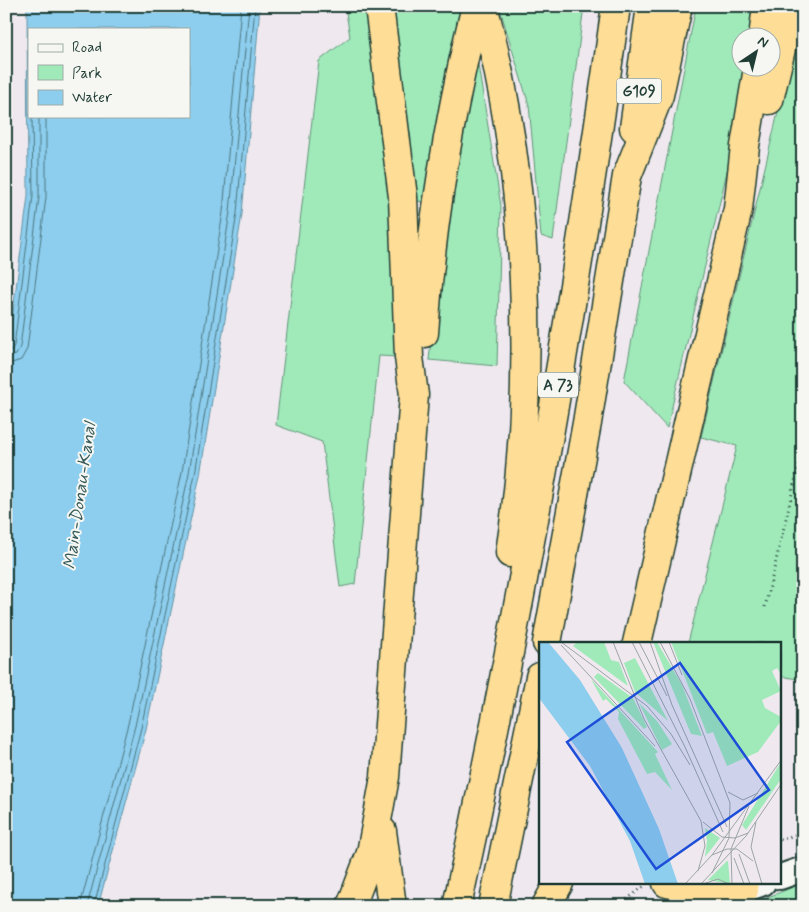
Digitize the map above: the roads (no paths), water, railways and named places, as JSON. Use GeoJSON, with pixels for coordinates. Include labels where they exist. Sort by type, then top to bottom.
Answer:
{"type":"FeatureCollection","features":[{"type":"Feature","properties":{"kind":"highway"},"geometry":{"type":"LineString","coordinates":[[378,6],[403,197],[409,357],[414,395]]}},
{"type":"Feature","properties":{"kind":"highway"},"geometry":{"type":"LineString","coordinates":[[351,906],[370,853],[380,812],[388,746],[414,395],[422,358],[436,213],[452,115],[476,6]]}},
{"type":"Feature","properties":{"kind":"highway"},"geometry":{"type":"LineString","coordinates":[[483,6],[494,49],[510,130],[525,312],[524,408],[519,483],[498,630],[505,675]]}},
{"type":"Feature","properties":{"kind":"highway","name":"G109"},"geometry":{"type":"LineString","coordinates":[[604,94],[616,6]]}},
{"type":"Feature","properties":{"kind":"highway","name":"G109"},"geometry":{"type":"LineString","coordinates":[[627,176],[651,6]]}},
{"type":"Feature","properties":{"kind":"highway"},"geometry":{"type":"LineString","coordinates":[[627,176],[659,95],[678,6]]}},
{"type":"Feature","properties":{"kind":"highway"},"geometry":{"type":"LineString","coordinates":[[764,28],[767,6]]}},
{"type":"Feature","properties":{"kind":"highway"},"geometry":{"type":"LineString","coordinates":[[637,642],[738,210],[757,154],[791,6]]}},
{"type":"Feature","properties":{"kind":"highway"},"geometry":{"type":"LineString","coordinates":[[738,210],[745,146],[756,78]]}},
{"type":"Feature","properties":{"kind":"highway","name":"A 73"},"geometry":{"type":"LineString","coordinates":[[457,906],[505,675],[552,423],[604,94]]}},
{"type":"Feature","properties":{"kind":"highway","name":"A 73"},"geometry":{"type":"LineString","coordinates":[[547,642],[587,423],[627,176]]}},
{"type":"Feature","properties":{"kind":"highway"},"geometry":{"type":"LineString","coordinates":[[493,906],[539,682]]}},
{"type":"Feature","properties":{"kind":"highway"},"geometry":{"type":"LineString","coordinates":[[380,812],[392,906]]}},
{"type":"Feature","properties":{"kind":"highway"},"geometry":{"type":"LineString","coordinates":[[546,906],[558,884]]}},
{"type":"Feature","properties":{"kind":"highway"},"geometry":{"type":"LineString","coordinates":[[671,884],[687,888],[754,887]]}},
{"type":"Feature","properties":{"kind":"main road"},"geometry":{"type":"LineString","coordinates":[[782,876],[803,869]]}},
{"type":"Feature","properties":{"kind":"main road"},"geometry":{"type":"LineString","coordinates":[[700,906],[754,887]]}},
{"type":"Feature","properties":{"kind":"water","name":"Main-Donau-Kanal"},"geometry":{"type":"Polygon","coordinates":[[[27,6],[260,6],[242,214],[200,475],[146,729],[98,906],[6,906],[6,365],[28,196],[27,6]]]}}]}
